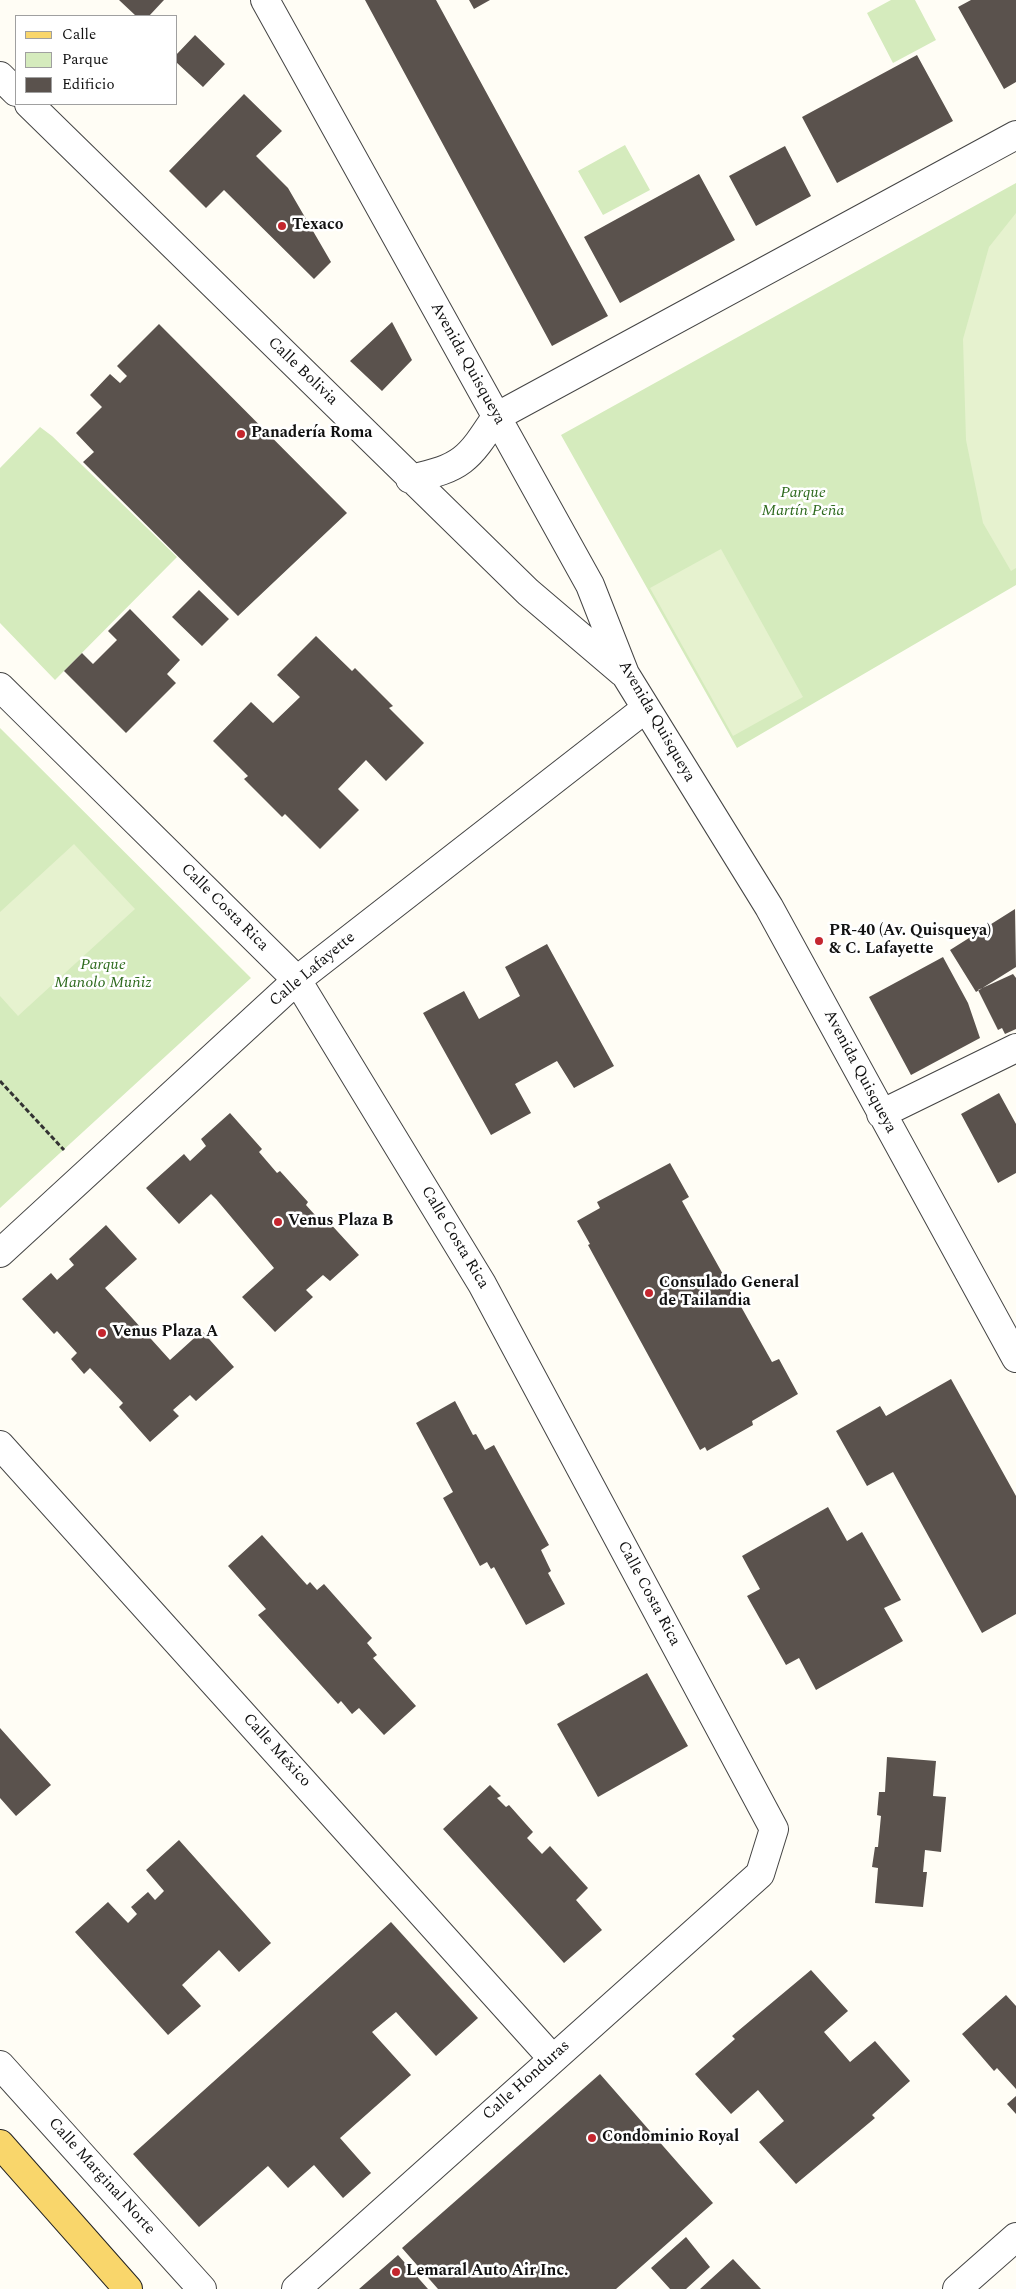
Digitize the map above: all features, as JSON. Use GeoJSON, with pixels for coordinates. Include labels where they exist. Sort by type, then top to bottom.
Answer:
{"type":"FeatureCollection","features":[{"type":"Feature","properties":{"kind":"main road"},"geometry":{"type":"LineString","coordinates":[[0,2144],[128,2289]]}},
{"type":"Feature","properties":{"kind":"street","name":"Avenida Quisqueya"},"geometry":{"type":"LineString","coordinates":[[265,0],[590,586],[625,674],[769,907],[1016,1358]]}},
{"type":"Feature","properties":{"kind":"street"},"geometry":{"type":"LineString","coordinates":[[0,76],[15,91]]}},
{"type":"Feature","properties":{"kind":"street","name":"Calle Bolivia"},"geometry":{"type":"LineString","coordinates":[[29,105],[410,479],[528,592],[625,674]]}},
{"type":"Feature","properties":{"kind":"street"},"geometry":{"type":"LineString","coordinates":[[410,479],[440,473],[466,460],[496,417],[1016,135]]}},
{"type":"Feature","properties":{"kind":"street","name":"Calle Costa Rica"},"geometry":{"type":"LineString","coordinates":[[0,687],[297,980],[482,1284],[774,1829],[760,1874]]}},
{"type":"Feature","properties":{"kind":"street","name":"Calle Lafayette"},"geometry":{"type":"LineString","coordinates":[[0,1253],[297,980],[645,709]]}},
{"type":"Feature","properties":{"kind":"street"},"geometry":{"type":"LineString","coordinates":[[881,1114],[1016,1048]]}},
{"type":"Feature","properties":{"kind":"street","name":"Calle México"},"geometry":{"type":"LineString","coordinates":[[0,1444],[552,2058]]}},
{"type":"Feature","properties":{"kind":"street","name":"Calle Honduras"},"geometry":{"type":"LineString","coordinates":[[296,2289],[552,2058],[760,1874]]}},
{"type":"Feature","properties":{"kind":"street","name":"Calle Marginal Norte"},"geometry":{"type":"LineString","coordinates":[[0,2065],[202,2289]]}},
{"type":"Feature","properties":{"kind":"street"},"geometry":{"type":"LineString","coordinates":[[957,2289],[1016,2237]]}},
{"type":"Feature","properties":{"kind":"path"},"geometry":{"type":"LineString","coordinates":[[0,1081],[86,1174]]}},
{"type":"Feature","properties":{"kind":"green space"},"geometry":{"type":"Polygon","coordinates":[[[891,0],[915,0],[936,40],[893,63],[867,13],[891,0]]]}},
{"type":"Feature","properties":{"kind":"green space"},"geometry":{"type":"Polygon","coordinates":[[[625,145],[650,190],[603,215],[578,171],[625,145]]]}},
{"type":"Feature","properties":{"kind":"green space","name":"Parque Martín Peña"},"geometry":{"type":"Polygon","coordinates":[[[1016,183],[1016,585],[737,748],[561,435],[1016,183]]]}},
{"type":"Feature","properties":{"kind":"green space"},"geometry":{"type":"Polygon","coordinates":[[[1016,213],[1016,568],[1011,571],[983,523],[966,440],[963,339],[989,247],[1016,213]]]}},
{"type":"Feature","properties":{"kind":"green space"},"geometry":{"type":"Polygon","coordinates":[[[40,427],[52,436],[177,557],[55,680],[0,623],[0,468],[40,427]]]}},
{"type":"Feature","properties":{"kind":"green space"},"geometry":{"type":"Polygon","coordinates":[[[721,549],[803,697],[733,736],[650,588],[721,549]]]}},
{"type":"Feature","properties":{"kind":"green space","name":"Parque Manolo Muñiz"},"geometry":{"type":"Polygon","coordinates":[[[0,728],[251,978],[0,1208],[0,728]]]}},
{"type":"Feature","properties":{"kind":"green space"},"geometry":{"type":"Polygon","coordinates":[[[74,844],[135,909],[18,1016],[0,996],[0,912],[74,844]]]}},
{"type":"Feature","properties":{"kind":"building"},"geometry":{"type":"Polygon","coordinates":[[[119,0],[164,0],[150,15],[135,15],[119,0]]]}},
{"type":"Feature","properties":{"kind":"building"},"geometry":{"type":"Polygon","coordinates":[[[365,0],[436,0],[608,316],[552,346],[365,0]]]}},
{"type":"Feature","properties":{"kind":"building"},"geometry":{"type":"Polygon","coordinates":[[[469,0],[490,0],[474,9],[469,0]]]}},
{"type":"Feature","properties":{"kind":"building"},"geometry":{"type":"Polygon","coordinates":[[[971,0],[1016,0],[1016,82],[1004,89],[958,7],[971,0]]]}},
{"type":"Feature","properties":{"kind":"building"},"geometry":{"type":"Polygon","coordinates":[[[195,35],[225,64],[203,87],[178,64],[178,53],[195,35]]]}},
{"type":"Feature","properties":{"kind":"building"},"geometry":{"type":"Polygon","coordinates":[[[917,55],[953,121],[837,183],[802,117],[917,55]]]}},
{"type":"Feature","properties":{"kind":"building"},"geometry":{"type":"Polygon","coordinates":[[[244,94],[282,131],[256,156],[288,188],[331,262],[314,279],[224,190],[206,208],[169,171],[244,94]]]}},
{"type":"Feature","properties":{"kind":"building"},"geometry":{"type":"Polygon","coordinates":[[[785,146],[811,196],[756,226],[729,176],[785,146]]]}},
{"type":"Feature","properties":{"kind":"building"},"geometry":{"type":"Polygon","coordinates":[[[699,174],[735,240],[620,303],[584,237],[699,174]]]}},
{"type":"Feature","properties":{"kind":"building"},"geometry":{"type":"Polygon","coordinates":[[[392,322],[412,360],[382,391],[350,361],[392,322]]]}},
{"type":"Feature","properties":{"kind":"building"},"geometry":{"type":"Polygon","coordinates":[[[159,324],[347,513],[238,616],[83,462],[94,452],[76,433],[102,407],[90,395],[110,374],[120,383],[127,376],[117,366],[159,324]]]}},
{"type":"Feature","properties":{"kind":"building"},"geometry":{"type":"Polygon","coordinates":[[[199,590],[229,619],[202,646],[172,617],[199,590]]]}},
{"type":"Feature","properties":{"kind":"building"},"geometry":{"type":"Polygon","coordinates":[[[130,609],[180,660],[167,674],[176,683],[126,733],[64,671],[82,653],[93,664],[117,640],[108,631],[130,609]]]}},
{"type":"Feature","properties":{"kind":"building"},"geometry":{"type":"Polygon","coordinates":[[[316,636],[352,671],[355,668],[393,706],[389,708],[424,743],[386,781],[366,760],[338,789],[359,810],[320,849],[285,814],[282,817],[244,779],[248,776],[213,741],[251,702],[273,723],[300,697],[277,675],[316,636]]]}},
{"type":"Feature","properties":{"kind":"building"},"geometry":{"type":"Polygon","coordinates":[[[1015,909],[1016,967],[976,992],[950,950],[1015,909]]]}},
{"type":"Feature","properties":{"kind":"building"},"geometry":{"type":"Polygon","coordinates":[[[547,944],[614,1066],[574,1088],[557,1061],[515,1084],[531,1113],[491,1135],[423,1013],[464,991],[479,1019],[520,996],[505,967],[547,944]]]}},
{"type":"Feature","properties":{"kind":"building"},"geometry":{"type":"Polygon","coordinates":[[[943,957],[968,1003],[980,1038],[911,1075],[869,997],[943,957]]]}},
{"type":"Feature","properties":{"kind":"building"},"geometry":{"type":"Polygon","coordinates":[[[1013,974],[1016,978],[1016,1029],[1005,1034],[1002,1028],[998,1030],[978,990],[1013,974]]]}},
{"type":"Feature","properties":{"kind":"building"},"geometry":{"type":"Polygon","coordinates":[[[999,1093],[1016,1124],[1016,1173],[998,1183],[961,1114],[999,1093]]]}},
{"type":"Feature","properties":{"kind":"building","name":"Venus Plaza B"},"geometry":{"type":"Polygon","coordinates":[[[230,1113],[262,1149],[259,1152],[277,1173],[280,1171],[308,1202],[306,1205],[323,1224],[327,1220],[359,1255],[330,1281],[323,1275],[306,1290],[313,1297],[275,1332],[242,1297],[274,1268],[216,1199],[211,1194],[179,1224],[146,1188],[184,1154],[190,1161],[206,1146],[201,1139],[230,1113]]]}},
{"type":"Feature","properties":{"kind":"building"},"geometry":{"type":"Polygon","coordinates":[[[670,1163],[689,1197],[682,1201],[772,1362],[779,1359],[798,1394],[752,1421],[753,1425],[707,1451],[705,1447],[700,1450],[588,1245],[590,1244],[577,1221],[600,1208],[597,1202],[670,1163]]]}},
{"type":"Feature","properties":{"kind":"building","name":"Venus Plaza A"},"geometry":{"type":"Polygon","coordinates":[[[106,1225],[137,1259],[105,1288],[170,1360],[202,1331],[234,1367],[196,1401],[190,1395],[173,1410],[179,1416],[150,1442],[119,1407],[123,1403],[90,1368],[84,1374],[71,1359],[77,1353],[57,1331],[54,1334],[22,1299],[51,1273],[57,1280],[74,1265],[69,1259],[106,1225]]]}},
{"type":"Feature","properties":{"kind":"building"},"geometry":{"type":"Polygon","coordinates":[[[951,1379],[1016,1496],[1016,1614],[982,1633],[893,1472],[867,1486],[836,1431],[880,1406],[886,1416],[951,1379]]]}},
{"type":"Feature","properties":{"kind":"building"},"geometry":{"type":"Polygon","coordinates":[[[455,1401],[473,1435],[476,1434],[485,1450],[494,1445],[549,1545],[541,1550],[551,1571],[548,1573],[565,1604],[526,1625],[494,1567],[491,1569],[487,1562],[480,1566],[443,1498],[453,1492],[416,1423],[455,1401]]]}},
{"type":"Feature","properties":{"kind":"building"},"geometry":{"type":"Polygon","coordinates":[[[828,1507],[847,1541],[862,1532],[901,1600],[884,1608],[903,1641],[816,1690],[799,1658],[786,1665],[747,1596],[760,1589],[742,1556],[828,1507]]]}},
{"type":"Feature","properties":{"kind":"building"},"geometry":{"type":"Polygon","coordinates":[[[262,1535],[307,1585],[310,1582],[317,1590],[324,1584],[372,1638],[367,1643],[377,1655],[373,1658],[416,1706],[384,1735],[359,1708],[352,1714],[341,1701],[338,1704],[258,1615],[266,1609],[228,1566],[262,1535]]]}},
{"type":"Feature","properties":{"kind":"building"},"geometry":{"type":"Polygon","coordinates":[[[647,1673],[688,1746],[598,1797],[557,1724],[647,1673]]]}},
{"type":"Feature","properties":{"kind":"building"},"geometry":{"type":"Polygon","coordinates":[[[0,1728],[51,1785],[16,1816],[0,1798],[0,1728]]]}},
{"type":"Feature","properties":{"kind":"building"},"geometry":{"type":"Polygon","coordinates":[[[887,1757],[936,1761],[933,1796],[946,1797],[941,1852],[925,1850],[923,1872],[927,1872],[923,1907],[875,1903],[878,1868],[872,1867],[875,1847],[878,1847],[881,1816],[877,1815],[879,1792],[885,1792],[887,1757]]]}},
{"type":"Feature","properties":{"kind":"building"},"geometry":{"type":"Polygon","coordinates":[[[490,1785],[501,1796],[497,1798],[506,1807],[509,1805],[533,1832],[527,1838],[542,1854],[550,1846],[588,1888],[576,1900],[602,1930],[564,1963],[443,1829],[490,1785]]]}},
{"type":"Feature","properties":{"kind":"building"},"geometry":{"type":"Polygon","coordinates":[[[179,1840],[271,1943],[239,1972],[219,1950],[182,1985],[201,2006],[168,2035],[75,1932],[108,1902],[128,1923],[137,1914],[131,1907],[148,1892],[155,1900],[164,1891],[146,1870],[179,1840]]]}},
{"type":"Feature","properties":{"kind":"building"},"geometry":{"type":"Polygon","coordinates":[[[391,1922],[478,2018],[436,2056],[396,2012],[372,2032],[411,2075],[340,2138],[371,2173],[343,2198],[314,2165],[288,2188],[268,2166],[199,2227],[133,2154],[391,1922]]]}},
{"type":"Feature","properties":{"kind":"building"},"geometry":{"type":"Polygon","coordinates":[[[811,1970],[848,2011],[824,2032],[850,2062],[875,2041],[910,2081],[872,2115],[875,2118],[796,2184],[759,2142],[784,2121],[758,2090],[731,2114],[695,2074],[735,2039],[732,2036],[811,1970]]]}},
{"type":"Feature","properties":{"kind":"building"},"geometry":{"type":"Polygon","coordinates":[[[1006,1995],[1016,2006],[1016,2089],[997,2068],[994,2071],[962,2034],[1006,1995]]]}},
{"type":"Feature","properties":{"kind":"building","name":"Condominio Royal"},"geometry":{"type":"Polygon","coordinates":[[[600,2074],[713,2203],[616,2289],[438,2289],[402,2248],[600,2074]]]}},
{"type":"Feature","properties":{"kind":"building"},"geometry":{"type":"Polygon","coordinates":[[[1016,2096],[1016,2114],[1007,2104],[1016,2096]]]}},
{"type":"Feature","properties":{"kind":"building"},"geometry":{"type":"Polygon","coordinates":[[[686,2237],[710,2267],[686,2289],[670,2289],[651,2268],[686,2237]]]}},
{"type":"Feature","properties":{"kind":"building","name":"Lemaral Auto Air Inc."},"geometry":{"type":"Polygon","coordinates":[[[398,2255],[428,2289],[359,2289],[398,2255]]]}},
{"type":"Feature","properties":{"kind":"building"},"geometry":{"type":"Polygon","coordinates":[[[733,2259],[761,2289],[700,2289],[733,2259]]]}},
{"type":"Feature","properties":{"kind":"place","name":"Texaco"},"geometry":{"type":"Point","coordinates":[282,226]}},
{"type":"Feature","properties":{"kind":"place","name":"Panadería Roma"},"geometry":{"type":"Point","coordinates":[241,434]}},
{"type":"Feature","properties":{"kind":"place","name":"PR-40 (Av. Quisqueya) & C. Lafayette"},"geometry":{"type":"Point","coordinates":[819,941]}},
{"type":"Feature","properties":{"kind":"place","name":"Venus Plaza B"},"geometry":{"type":"Point","coordinates":[278,1222]}},
{"type":"Feature","properties":{"kind":"place","name":"Consulado General de Tailandia"},"geometry":{"type":"Point","coordinates":[649,1293]}},
{"type":"Feature","properties":{"kind":"place","name":"Venus Plaza A"},"geometry":{"type":"Point","coordinates":[102,1333]}},
{"type":"Feature","properties":{"kind":"place","name":"Condominio Royal"},"geometry":{"type":"Point","coordinates":[592,2138]}},
{"type":"Feature","properties":{"kind":"place","name":"Lemaral Auto Air Inc."},"geometry":{"type":"Point","coordinates":[396,2272]}}]}
